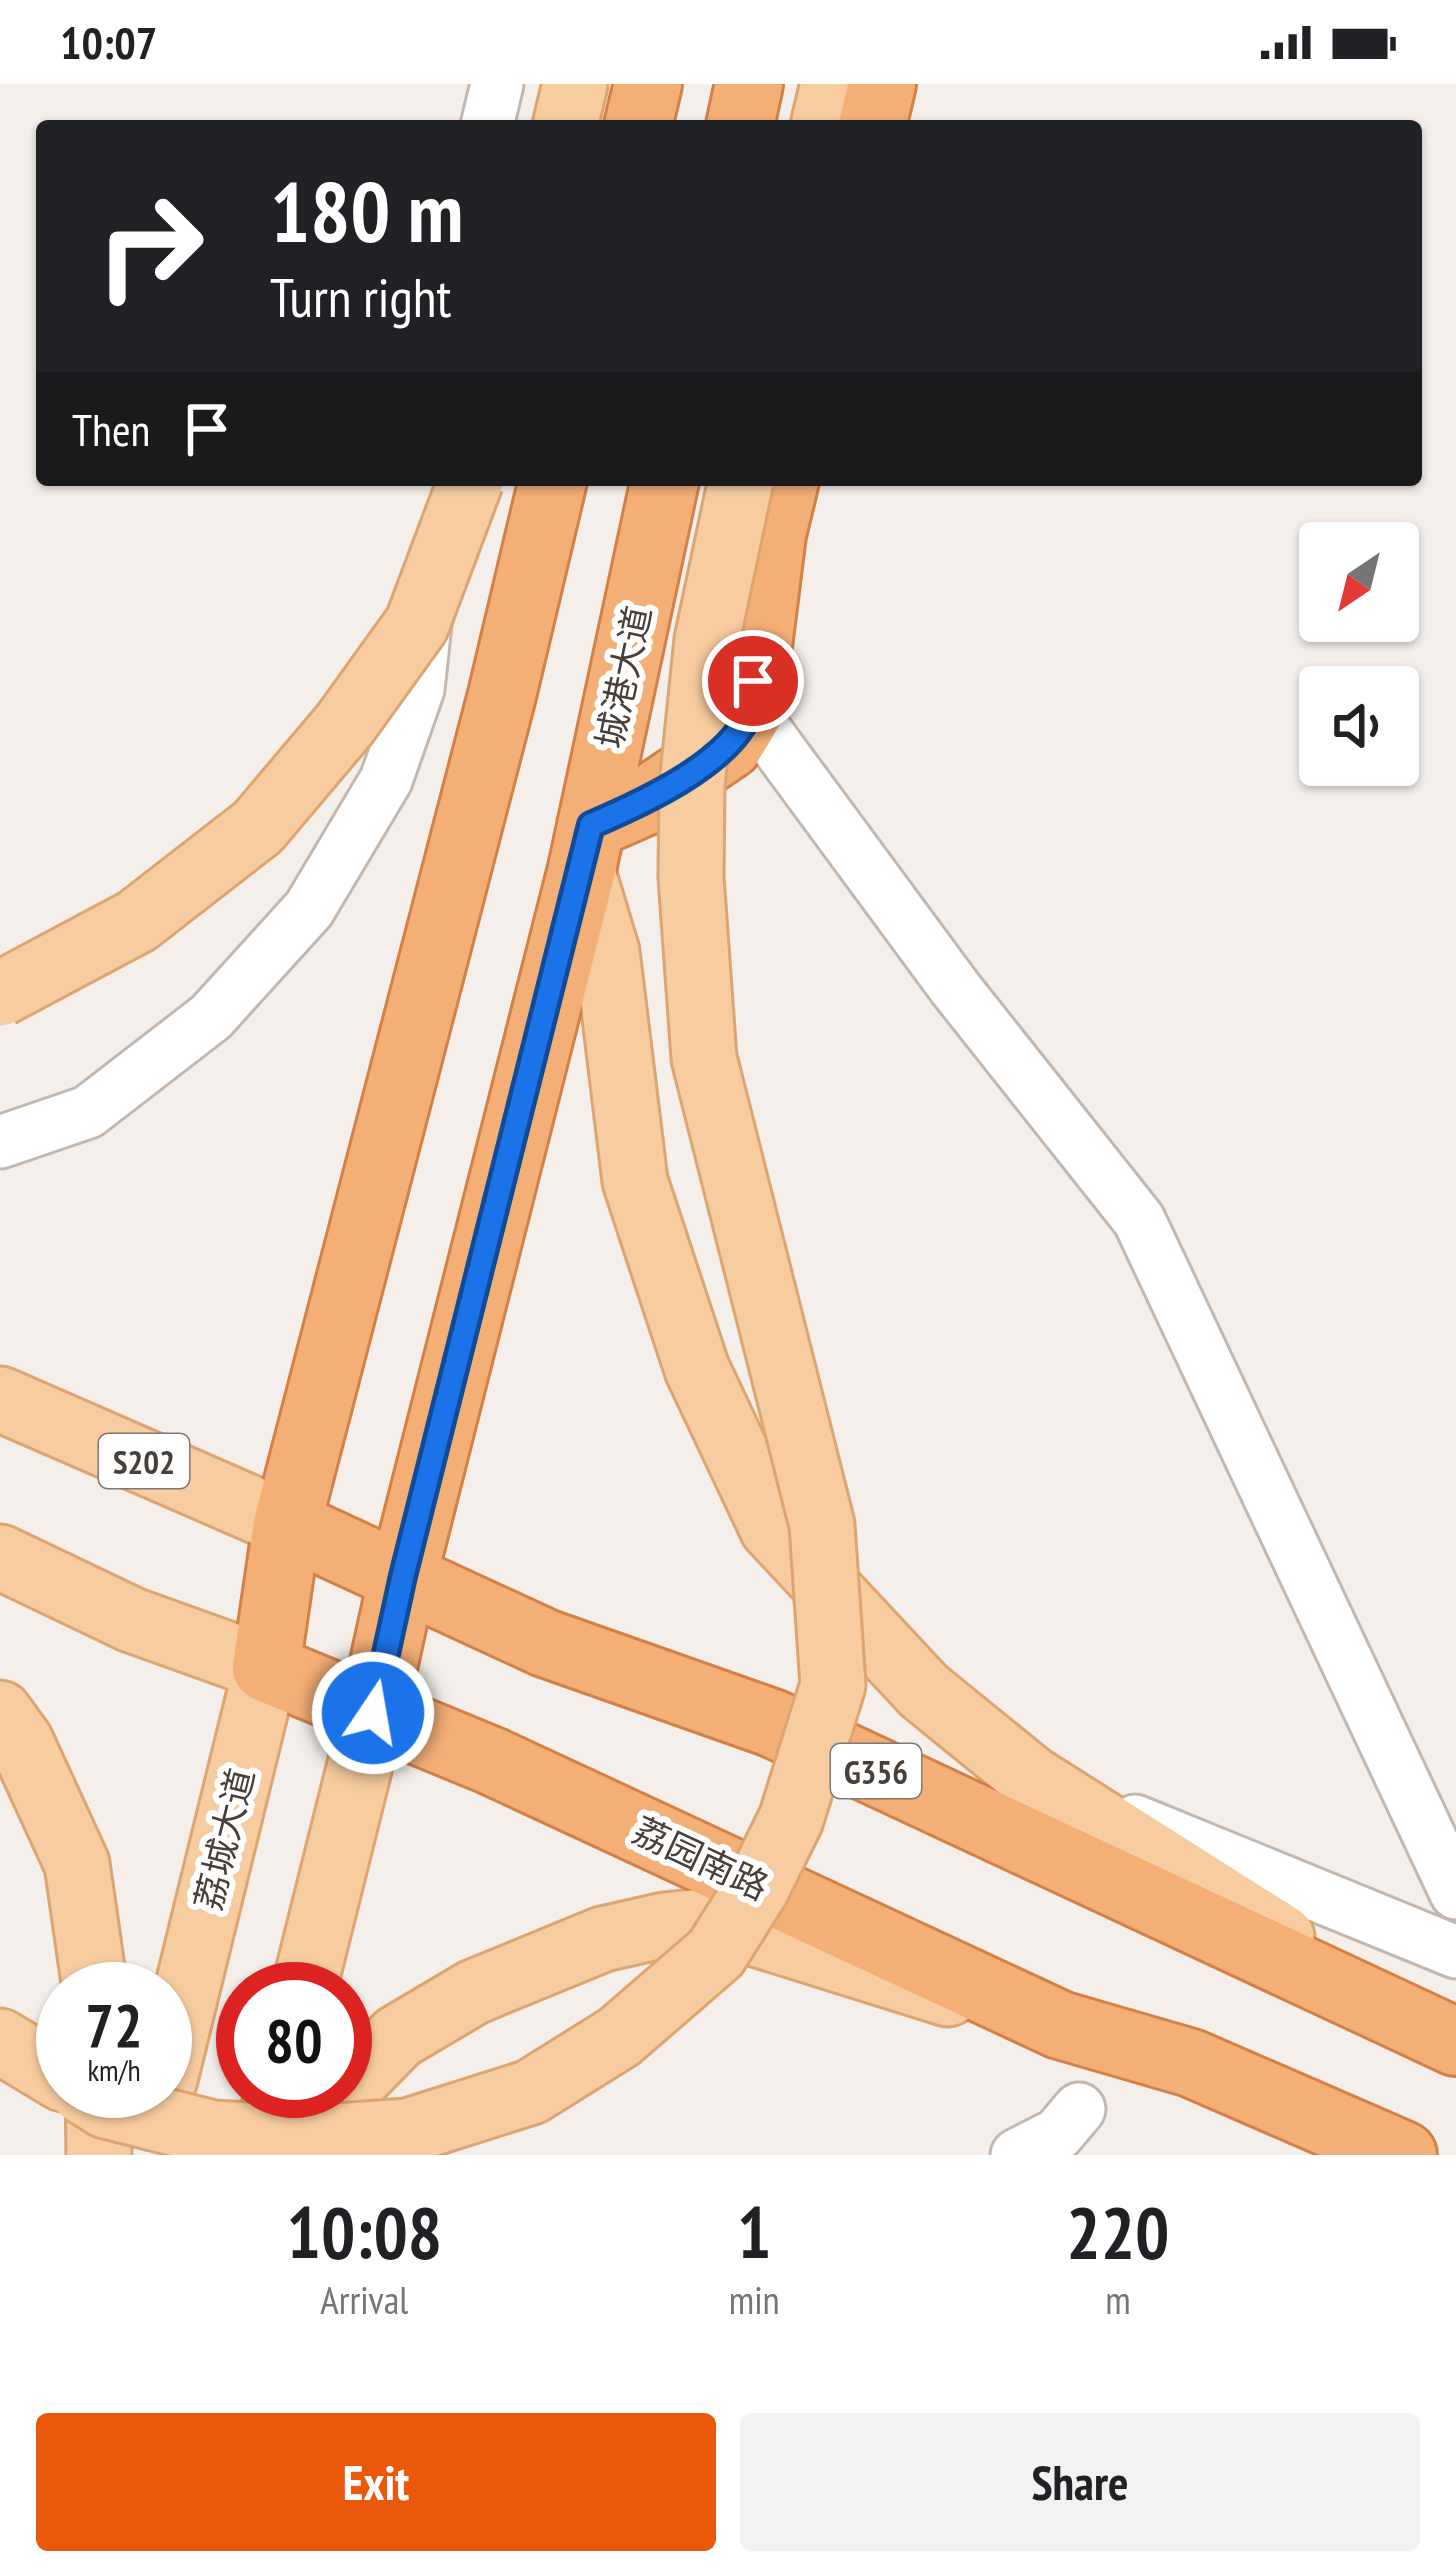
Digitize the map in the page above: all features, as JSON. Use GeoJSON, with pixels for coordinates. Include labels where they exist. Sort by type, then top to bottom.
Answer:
{"type":"FeatureCollection","features":[{"type":"Feature","properties":{"kind":"highway"},"geometry":{"type":"LineString","coordinates":[[639,120],[648,84]]}},
{"type":"Feature","properties":{"kind":"highway"},"geometry":{"type":"LineString","coordinates":[[741,120],[749,84]]}},
{"type":"Feature","properties":{"kind":"highway"},"geometry":{"type":"LineString","coordinates":[[873,120],[882,84]]}},
{"type":"Feature","properties":{"kind":"highway"},"geometry":{"type":"LineString","coordinates":[[266,1668],[287,1524],[553,486]]}},
{"type":"Feature","properties":{"kind":"highway","name":"城港大道"},"geometry":{"type":"LineString","coordinates":[[373,1713],[403,1576],[587,847],[663,486]]}},
{"type":"Feature","properties":{"kind":"highway"},"geometry":{"type":"LineString","coordinates":[[587,847],[729,745],[750,710],[772,534],[784,486]]}},
{"type":"Feature","properties":{"kind":"highway","name":"G356"},"geometry":{"type":"LineString","coordinates":[[287,1524],[544,1643],[772,1723],[1441,2035]]}},
{"type":"Feature","properties":{"kind":"highway","name":"荔园南路"},"geometry":{"type":"LineString","coordinates":[[266,1668],[514,1771],[1060,2025],[1191,2063],[1403,2155]]}},
{"type":"Feature","properties":{"kind":"main road"},"geometry":{"type":"LineString","coordinates":[[566,120],[574,84]]}},
{"type":"Feature","properties":{"kind":"main road"},"geometry":{"type":"LineString","coordinates":[[824,120],[832,84]]}},
{"type":"Feature","properties":{"kind":"main road"},"geometry":{"type":"LineString","coordinates":[[0,994],[136,921],[258,826],[346,724],[417,624],[469,486]]}},
{"type":"Feature","properties":{"kind":"main road"},"geometry":{"type":"LineString","coordinates":[[156,2118],[213,2133],[308,2138],[408,2131],[532,2092],[620,2037],[716,1953],[757,1888],[791,1819],[833,1685],[822,1526],[704,1058],[691,877],[692,785],[707,640],[740,486]]}},
{"type":"Feature","properties":{"kind":"main road"},"geometry":{"type":"LineString","coordinates":[[587,847],[607,952],[635,1181],[697,1369],[772,1528],[924,1690],[1031,1778],[1441,2035]]}},
{"type":"Feature","properties":{"kind":"main road","name":"S202"},"geometry":{"type":"LineString","coordinates":[[0,1399],[287,1524]]}},
{"type":"Feature","properties":{"kind":"main road","name":"荔园南路"},"geometry":{"type":"LineString","coordinates":[[0,1557],[132,1620],[266,1668]]}},
{"type":"Feature","properties":{"kind":"main road","name":"荔城大道"},"geometry":{"type":"LineString","coordinates":[[192,1969],[266,1668]]}},
{"type":"Feature","properties":{"kind":"main road"},"geometry":{"type":"LineString","coordinates":[[0,1713],[22,1742],[76,1864],[91,1962]]}},
{"type":"Feature","properties":{"kind":"main road"},"geometry":{"type":"LineString","coordinates":[[311,1962],[373,1713]]}},
{"type":"Feature","properties":{"kind":"main road"},"geometry":{"type":"LineString","coordinates":[[306,2155],[341,2095],[398,2038],[474,1992],[603,1939],[665,1925],[711,1921],[866,1972],[1060,2025]]}},
{"type":"Feature","properties":{"kind":"main road"},"geometry":{"type":"LineString","coordinates":[[0,2041],[36,2063]]}},
{"type":"Feature","properties":{"kind":"main road"},"geometry":{"type":"LineString","coordinates":[[98,2118],[99,2155]]}},
{"type":"Feature","properties":{"kind":"main road"},"geometry":{"type":"LineString","coordinates":[[146,2155],[155,2118]]}},
{"type":"Feature","properties":{"kind":"main road"},"geometry":{"type":"LineString","coordinates":[[262,2155],[271,2118]]}},
{"type":"Feature","properties":{"kind":"street"},"geometry":{"type":"LineString","coordinates":[[489,120],[497,84]]}},
{"type":"Feature","properties":{"kind":"street"},"geometry":{"type":"LineString","coordinates":[[0,1142],[88,1112],[211,1017],[309,909],[386,780],[418,688],[439,486]]}},
{"type":"Feature","properties":{"kind":"street"},"geometry":{"type":"LineString","coordinates":[[750,710],[955,988],[1138,1220],[1456,1892]]}},
{"type":"Feature","properties":{"kind":"street"},"geometry":{"type":"LineString","coordinates":[[1031,1778],[1456,1952]]}},
{"type":"Feature","properties":{"kind":"street"},"geometry":{"type":"LineString","coordinates":[[1017,2155],[1058,2134],[1079,2109]]}},
{"type":"Feature","properties":{"kind":"route"},"geometry":{"type":"LineString","coordinates":[[373,1713],[591,825],[648,800],[729,745],[750,710],[753,681]]}}]}
